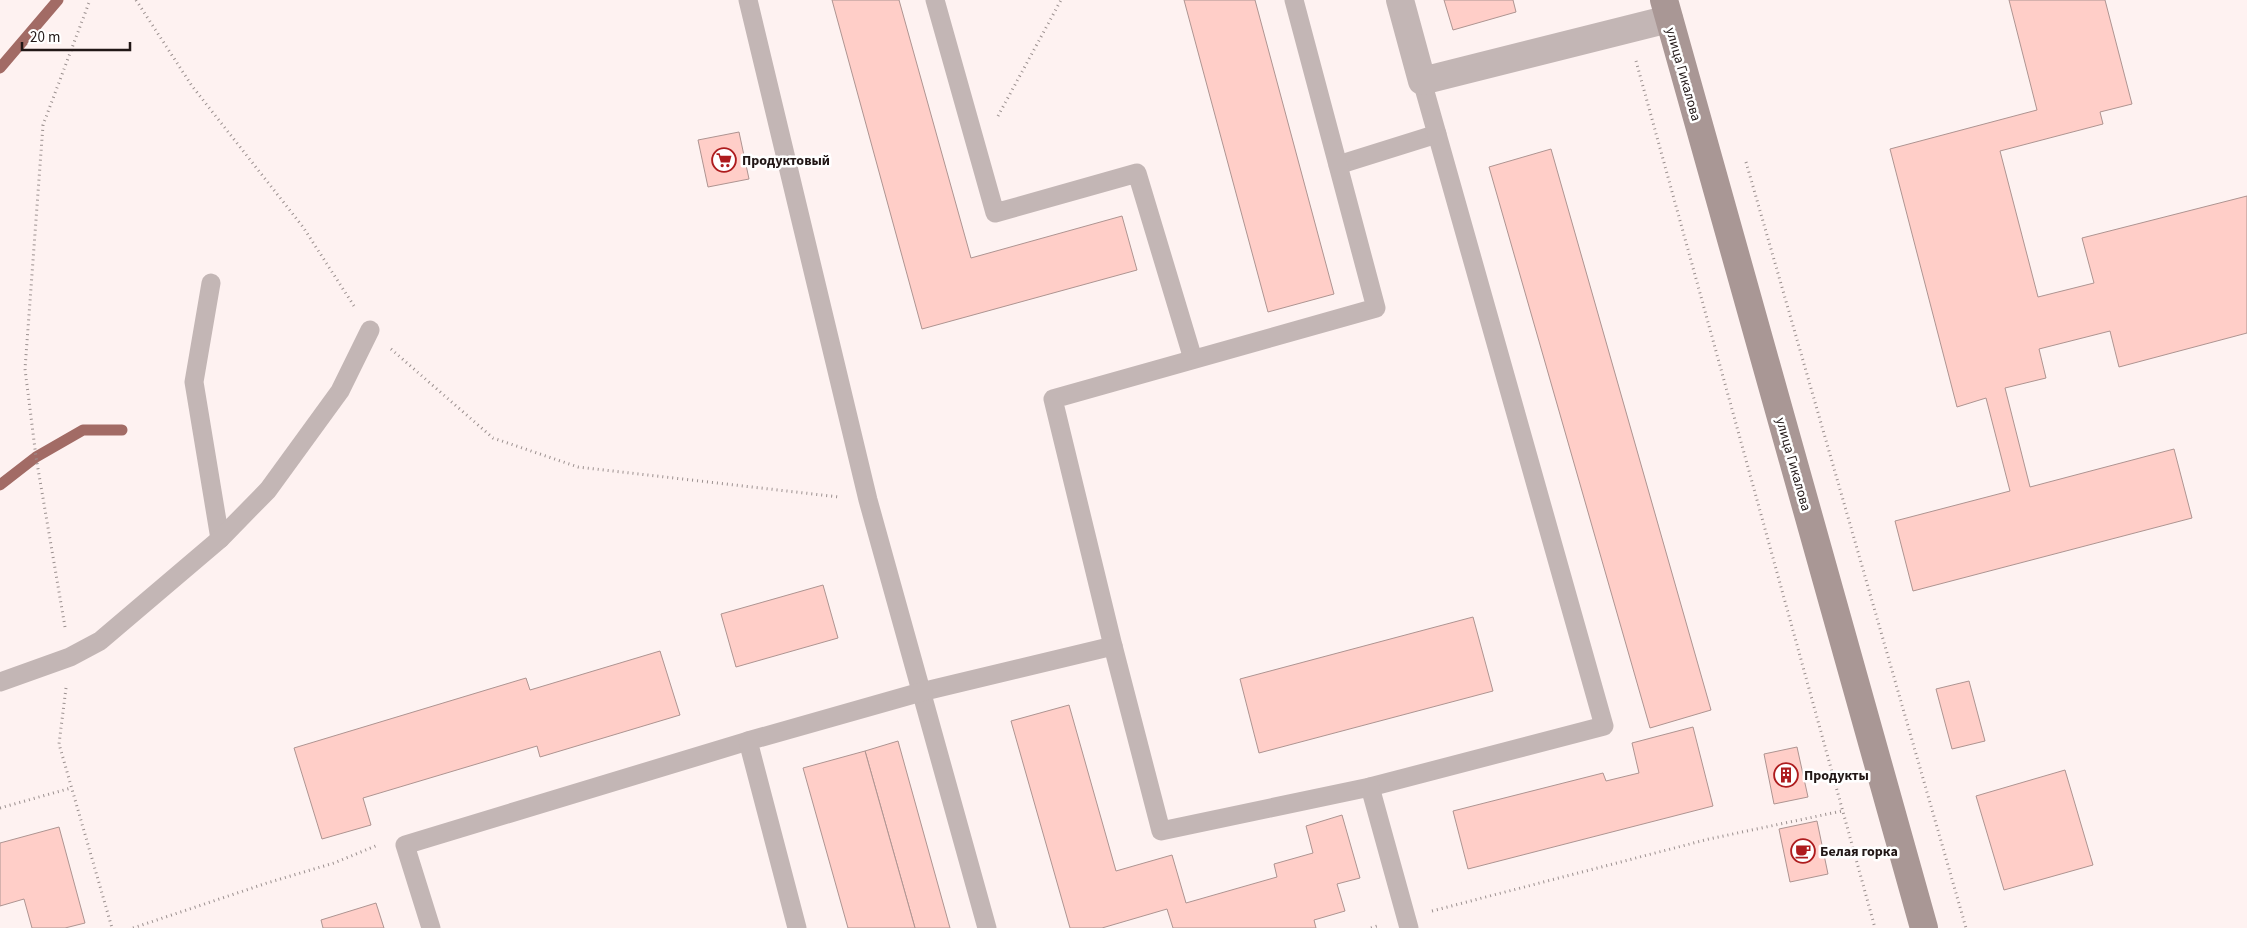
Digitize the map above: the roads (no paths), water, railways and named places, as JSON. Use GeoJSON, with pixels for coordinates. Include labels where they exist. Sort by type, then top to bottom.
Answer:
{"type":"FeatureCollection","features":[{"type":"Feature","properties":{"kind":"main road","name":"улица Гикалова"},"geometry":{"type":"LineString","coordinates":[[1666,10],[1924,928]]}},
{"type":"Feature","properties":{"kind":"street"},"geometry":{"type":"LineString","coordinates":[[1400,0],[1422,81],[1627,30],[1666,10]]}},
{"type":"Feature","properties":{"kind":"lane"},"geometry":{"type":"LineString","coordinates":[[748,0],[868,500],[987,928]]}},
{"type":"Feature","properties":{"kind":"lane"},"geometry":{"type":"LineString","coordinates":[[935,0],[995,214],[1137,173],[1193,360]]}},
{"type":"Feature","properties":{"kind":"lane"},"geometry":{"type":"LineString","coordinates":[[1294,0],[1376,308],[1053,399],[1113,646],[1162,831],[1370,787],[1604,726],[1422,81]]}},
{"type":"Feature","properties":{"kind":"lane"},"geometry":{"type":"LineString","coordinates":[[1338,165],[1437,134]]}},
{"type":"Feature","properties":{"kind":"lane"},"geometry":{"type":"LineString","coordinates":[[211,283],[194,382],[220,539]]}},
{"type":"Feature","properties":{"kind":"lane"},"geometry":{"type":"LineString","coordinates":[[0,682],[70,657],[100,641],[220,539],[268,490],[340,391],[370,330]]}},
{"type":"Feature","properties":{"kind":"lane"},"geometry":{"type":"LineString","coordinates":[[431,928],[405,845],[748,741],[921,692],[1113,646]]}},
{"type":"Feature","properties":{"kind":"lane"},"geometry":{"type":"LineString","coordinates":[[748,741],[797,928]]}},
{"type":"Feature","properties":{"kind":"lane"},"geometry":{"type":"LineString","coordinates":[[1370,787],[1407,923]]}},
{"type":"Feature","properties":{"kind":"waterway"},"geometry":{"type":"LineString","coordinates":[[0,68],[58,0]]}},
{"type":"Feature","properties":{"kind":"waterway"},"geometry":{"type":"LineString","coordinates":[[0,485],[36,457],[83,430],[122,430]]}},
{"type":"Feature","properties":{"kind":"place","name":"Продуктовый"},"geometry":{"type":"Point","coordinates":[724,160]}},
{"type":"Feature","properties":{"kind":"place","name":"Продукты"},"geometry":{"type":"Point","coordinates":[1786,775]}},
{"type":"Feature","properties":{"kind":"place","name":"Белая горка"},"geometry":{"type":"Point","coordinates":[1803,851]}}]}
